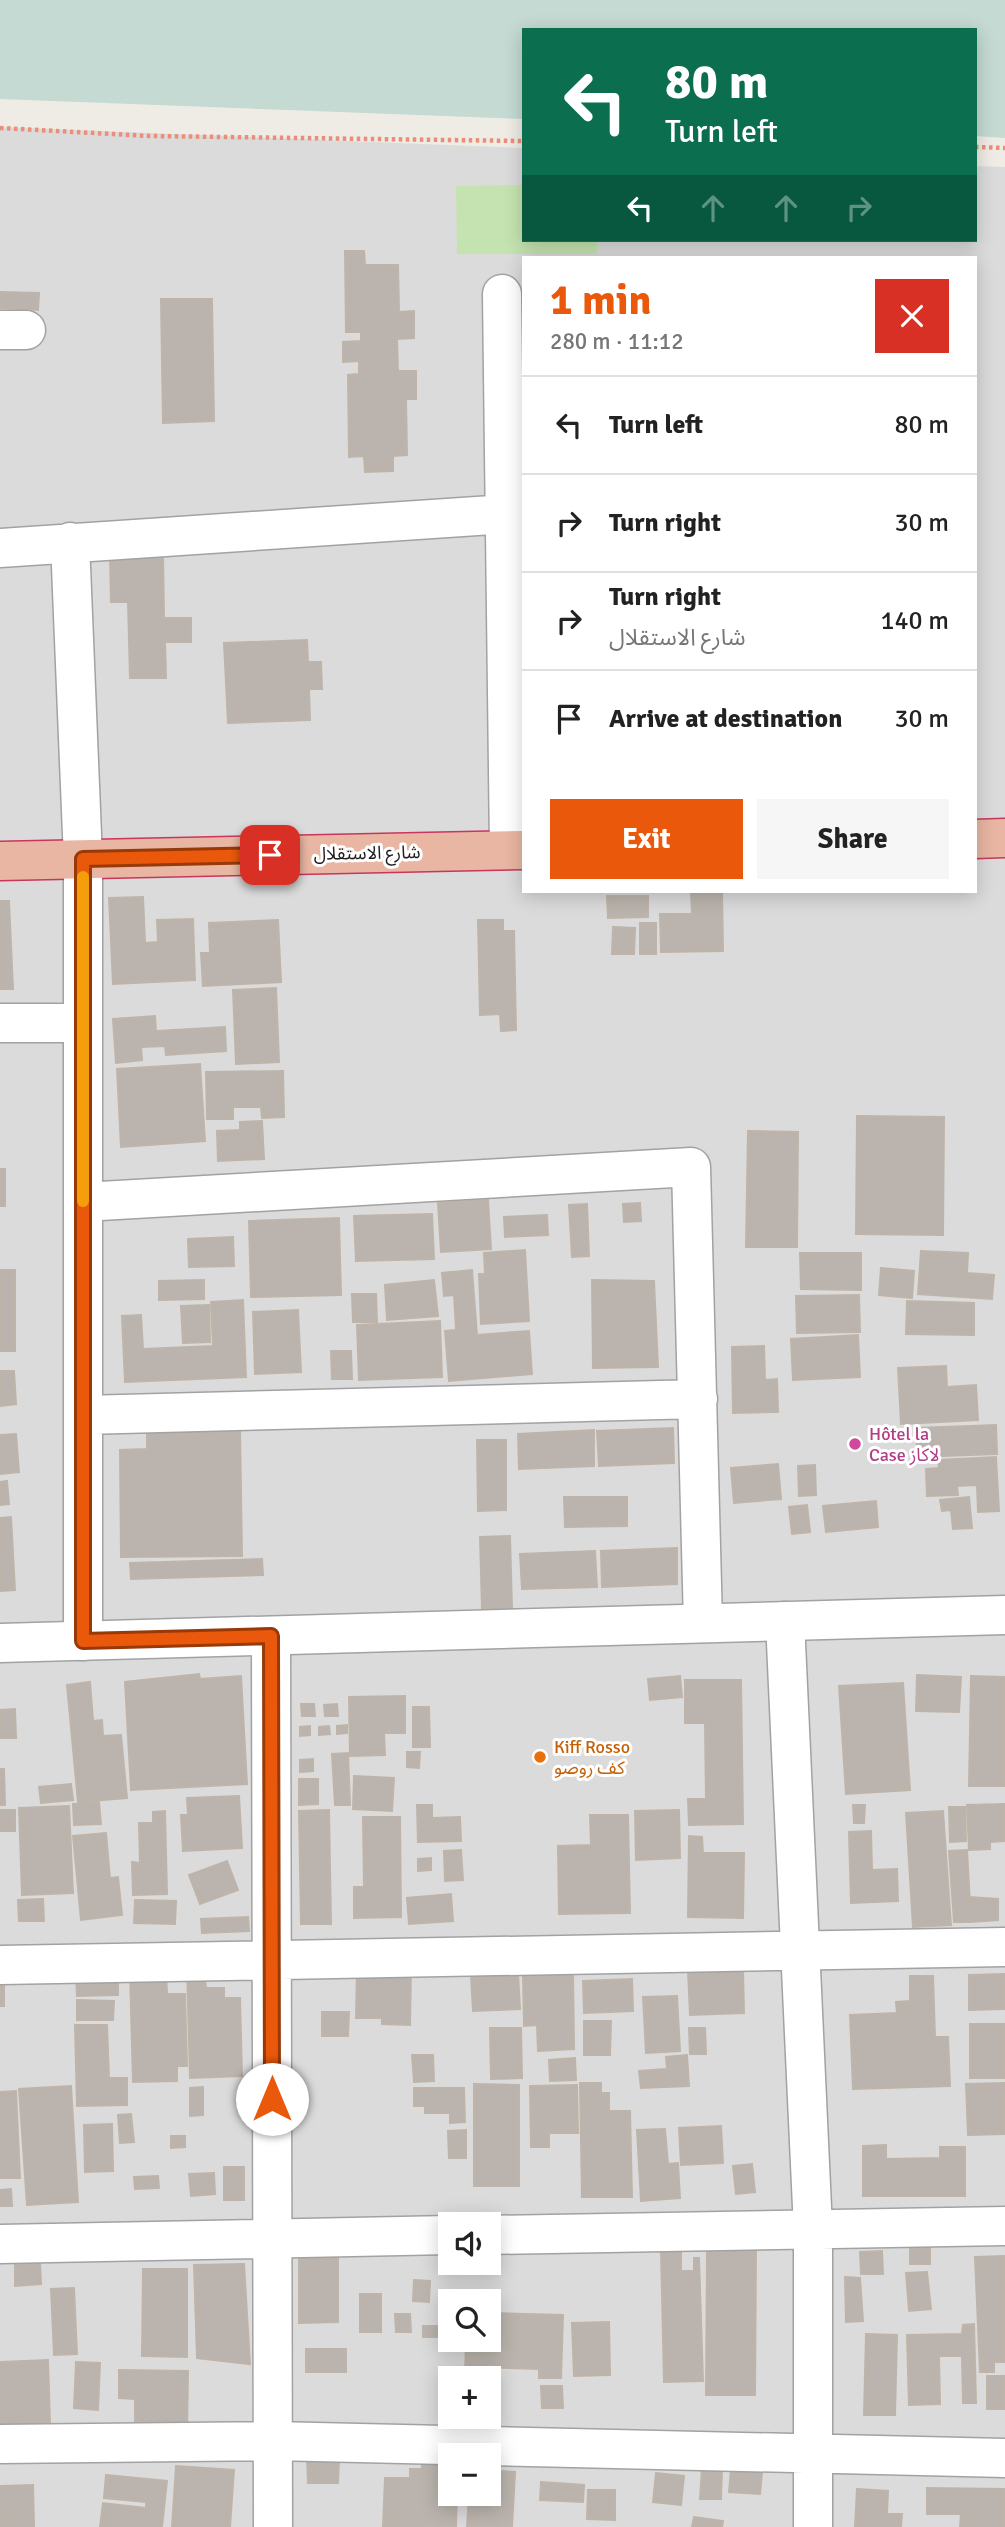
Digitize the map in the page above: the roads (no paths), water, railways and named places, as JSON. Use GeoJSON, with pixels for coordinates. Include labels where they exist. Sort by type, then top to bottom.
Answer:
{"type":"FeatureCollection","features":[{"type":"Feature","properties":{"kind":"highway"},"geometry":{"type":"LineString","coordinates":[[977,839],[1005,838]]}},
{"type":"Feature","properties":{"kind":"highway","name":"شارع الاستقلال"},"geometry":{"type":"LineString","coordinates":[[0,861],[516,850]]}},
{"type":"Feature","properties":{"kind":"street"},"geometry":{"type":"LineString","coordinates":[[502,294],[516,850]]}},
{"type":"Feature","properties":{"kind":"street"},"geometry":{"type":"LineString","coordinates":[[0,548],[507,514]]}},
{"type":"Feature","properties":{"kind":"street"},"geometry":{"type":"LineString","coordinates":[[70,542],[83,859],[83,1641]]}},
{"type":"Feature","properties":{"kind":"street"},"geometry":{"type":"LineString","coordinates":[[0,1023],[83,1023]]}},
{"type":"Feature","properties":{"kind":"street"},"geometry":{"type":"LineString","coordinates":[[83,1202],[691,1167],[703,1623]]}},
{"type":"Feature","properties":{"kind":"street"},"geometry":{"type":"LineString","coordinates":[[83,1416],[698,1399]]}},
{"type":"Feature","properties":{"kind":"street"},"geometry":{"type":"LineString","coordinates":[[0,1643],[1005,1615]]}},
{"type":"Feature","properties":{"kind":"street"},"geometry":{"type":"LineString","coordinates":[[785,1621],[813,2229],[813,2527]]}},
{"type":"Feature","properties":{"kind":"street"},"geometry":{"type":"LineString","coordinates":[[271,1636],[273,2527]]}},
{"type":"Feature","properties":{"kind":"street"},"geometry":{"type":"LineString","coordinates":[[0,1965],[1005,1947]]}},
{"type":"Feature","properties":{"kind":"street"},"geometry":{"type":"LineString","coordinates":[[501,2235],[1005,2225]]}},
{"type":"Feature","properties":{"kind":"street"},"geometry":{"type":"LineString","coordinates":[[0,2244],[438,2235]]}},
{"type":"Feature","properties":{"kind":"street"},"geometry":{"type":"LineString","coordinates":[[0,2444],[273,2441],[1005,2458]]}},
{"type":"Feature","properties":{"kind":"place","name":"Hôtel la Case لاكاز"},"geometry":{"type":"Point","coordinates":[855,1444]}},
{"type":"Feature","properties":{"kind":"place","name":"Kiff Rosso كف روصو"},"geometry":{"type":"Point","coordinates":[540,1757]}}]}
